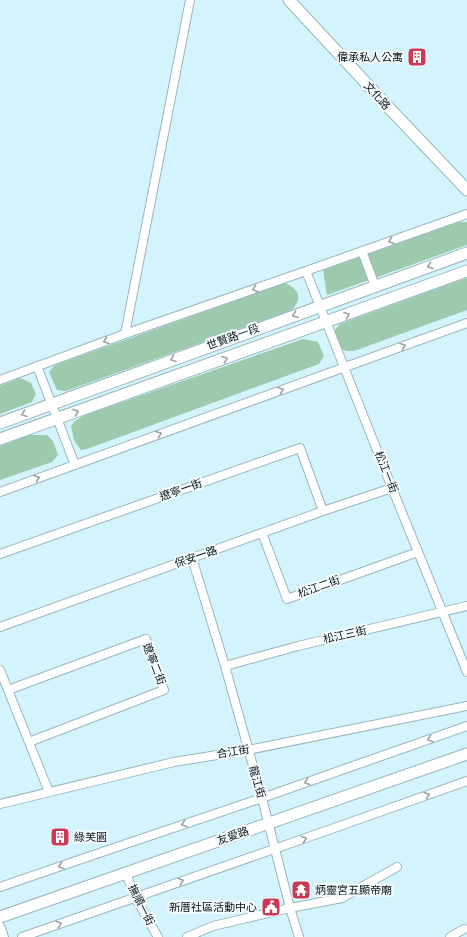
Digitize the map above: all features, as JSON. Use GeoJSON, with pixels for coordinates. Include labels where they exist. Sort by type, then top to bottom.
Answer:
{"type":"FeatureCollection","features":[{"type":"Feature","properties":{"kind":"street"},"geometry":{"type":"LineString","coordinates":[[125,334],[190,0]]}},
{"type":"Feature","properties":{"kind":"street","name":"文化路"},"geometry":{"type":"LineString","coordinates":[[289,0],[467,190]]}},
{"type":"Feature","properties":{"kind":"street"},"geometry":{"type":"LineString","coordinates":[[0,380],[125,334],[467,214]]}},
{"type":"Feature","properties":{"kind":"street"},"geometry":{"type":"LineString","coordinates":[[362,251],[375,286]]}},
{"type":"Feature","properties":{"kind":"street","name":"世賢路一段"},"geometry":{"type":"LineString","coordinates":[[0,423],[467,252]]}},
{"type":"Feature","properties":{"kind":"street","name":"松江一街"},"geometry":{"type":"LineString","coordinates":[[306,271],[467,672]]}},
{"type":"Feature","properties":{"kind":"street","name":"世賢路一段"},"geometry":{"type":"LineString","coordinates":[[0,440],[467,271]]}},
{"type":"Feature","properties":{"kind":"street"},"geometry":{"type":"LineString","coordinates":[[0,492],[467,323]]}},
{"type":"Feature","properties":{"kind":"street"},"geometry":{"type":"LineString","coordinates":[[37,366],[75,465]]}},
{"type":"Feature","properties":{"kind":"street","name":"遼寧一街"},"geometry":{"type":"LineString","coordinates":[[0,554],[300,448],[323,511]]}},
{"type":"Feature","properties":{"kind":"street","name":"保安一路"},"geometry":{"type":"LineString","coordinates":[[0,627],[323,511],[392,488]]}},
{"type":"Feature","properties":{"kind":"street","name":"松江二街"},"geometry":{"type":"LineString","coordinates":[[262,533],[287,599],[418,552]]}},
{"type":"Feature","properties":{"kind":"street","name":"龍江街"},"geometry":{"type":"LineString","coordinates":[[192,558],[225,666],[299,937]]}},
{"type":"Feature","properties":{"kind":"street","name":"松江三街"},"geometry":{"type":"LineString","coordinates":[[225,666],[298,646],[467,606]]}},
{"type":"Feature","properties":{"kind":"street","name":"遼寧二街"},"geometry":{"type":"LineString","coordinates":[[8,690],[146,639],[164,690],[29,742]]}},
{"type":"Feature","properties":{"kind":"street"},"geometry":{"type":"LineString","coordinates":[[0,670],[49,792]]}},
{"type":"Feature","properties":{"kind":"street","name":"合江街"},"geometry":{"type":"LineString","coordinates":[[0,804],[174,762],[248,750],[467,706]]}},
{"type":"Feature","properties":{"kind":"street"},"geometry":{"type":"LineString","coordinates":[[0,887],[262,798],[467,726]]}},
{"type":"Feature","properties":{"kind":"street","name":"友愛路"},"geometry":{"type":"LineString","coordinates":[[0,917],[467,754]]}},
{"type":"Feature","properties":{"kind":"street"},"geometry":{"type":"LineString","coordinates":[[22,937],[275,848],[328,831],[467,781]]}},
{"type":"Feature","properties":{"kind":"street"},"geometry":{"type":"LineString","coordinates":[[187,937],[213,926],[290,908],[342,898],[397,867]]}},
{"type":"Feature","properties":{"kind":"street","name":"撫順一街"},"geometry":{"type":"LineString","coordinates":[[126,873],[135,898],[158,937]]}},
{"type":"Feature","properties":{"kind":"street"},"geometry":{"type":"LineString","coordinates":[[0,926],[4,937]]}},
{"type":"Feature","properties":{"kind":"street"},"geometry":{"type":"LineString","coordinates":[[450,937],[464,929]]}},
{"type":"Feature","properties":{"kind":"green space"},"geometry":{"type":"Polygon","coordinates":[[[459,222],[467,222],[467,245],[327,295],[323,270],[459,222]]]}},
{"type":"Feature","properties":{"kind":"green space"},"geometry":{"type":"Polygon","coordinates":[[[467,278],[467,310],[354,351],[346,351],[340,348],[334,331],[340,324],[467,278]]]}},
{"type":"Feature","properties":{"kind":"green space"},"geometry":{"type":"Polygon","coordinates":[[[285,283],[294,288],[298,294],[298,302],[292,310],[66,391],[57,390],[49,372],[55,365],[285,283]]]}},
{"type":"Feature","properties":{"kind":"green space"},"geometry":{"type":"Polygon","coordinates":[[[303,339],[318,342],[324,356],[319,364],[87,449],[81,450],[74,440],[71,426],[75,421],[85,415],[303,339]]]}},
{"type":"Feature","properties":{"kind":"green space"},"geometry":{"type":"Polygon","coordinates":[[[20,378],[31,383],[36,394],[32,402],[0,414],[0,386],[20,378]]]}},
{"type":"Feature","properties":{"kind":"green space"},"geometry":{"type":"Polygon","coordinates":[[[29,435],[47,435],[53,441],[58,455],[52,462],[0,480],[0,446],[29,435]]]}},
{"type":"Feature","properties":{"kind":"place","name":"偉承私人公寓"},"geometry":{"type":"Point","coordinates":[417,57]}},
{"type":"Feature","properties":{"kind":"place","name":"綠芙園"},"geometry":{"type":"Point","coordinates":[60,837]}},
{"type":"Feature","properties":{"kind":"place","name":"炳靈宮五顯帝廟"},"geometry":{"type":"Point","coordinates":[301,890]}},
{"type":"Feature","properties":{"kind":"place","name":"新厝社區活動中心"},"geometry":{"type":"Point","coordinates":[271,907]}}]}
